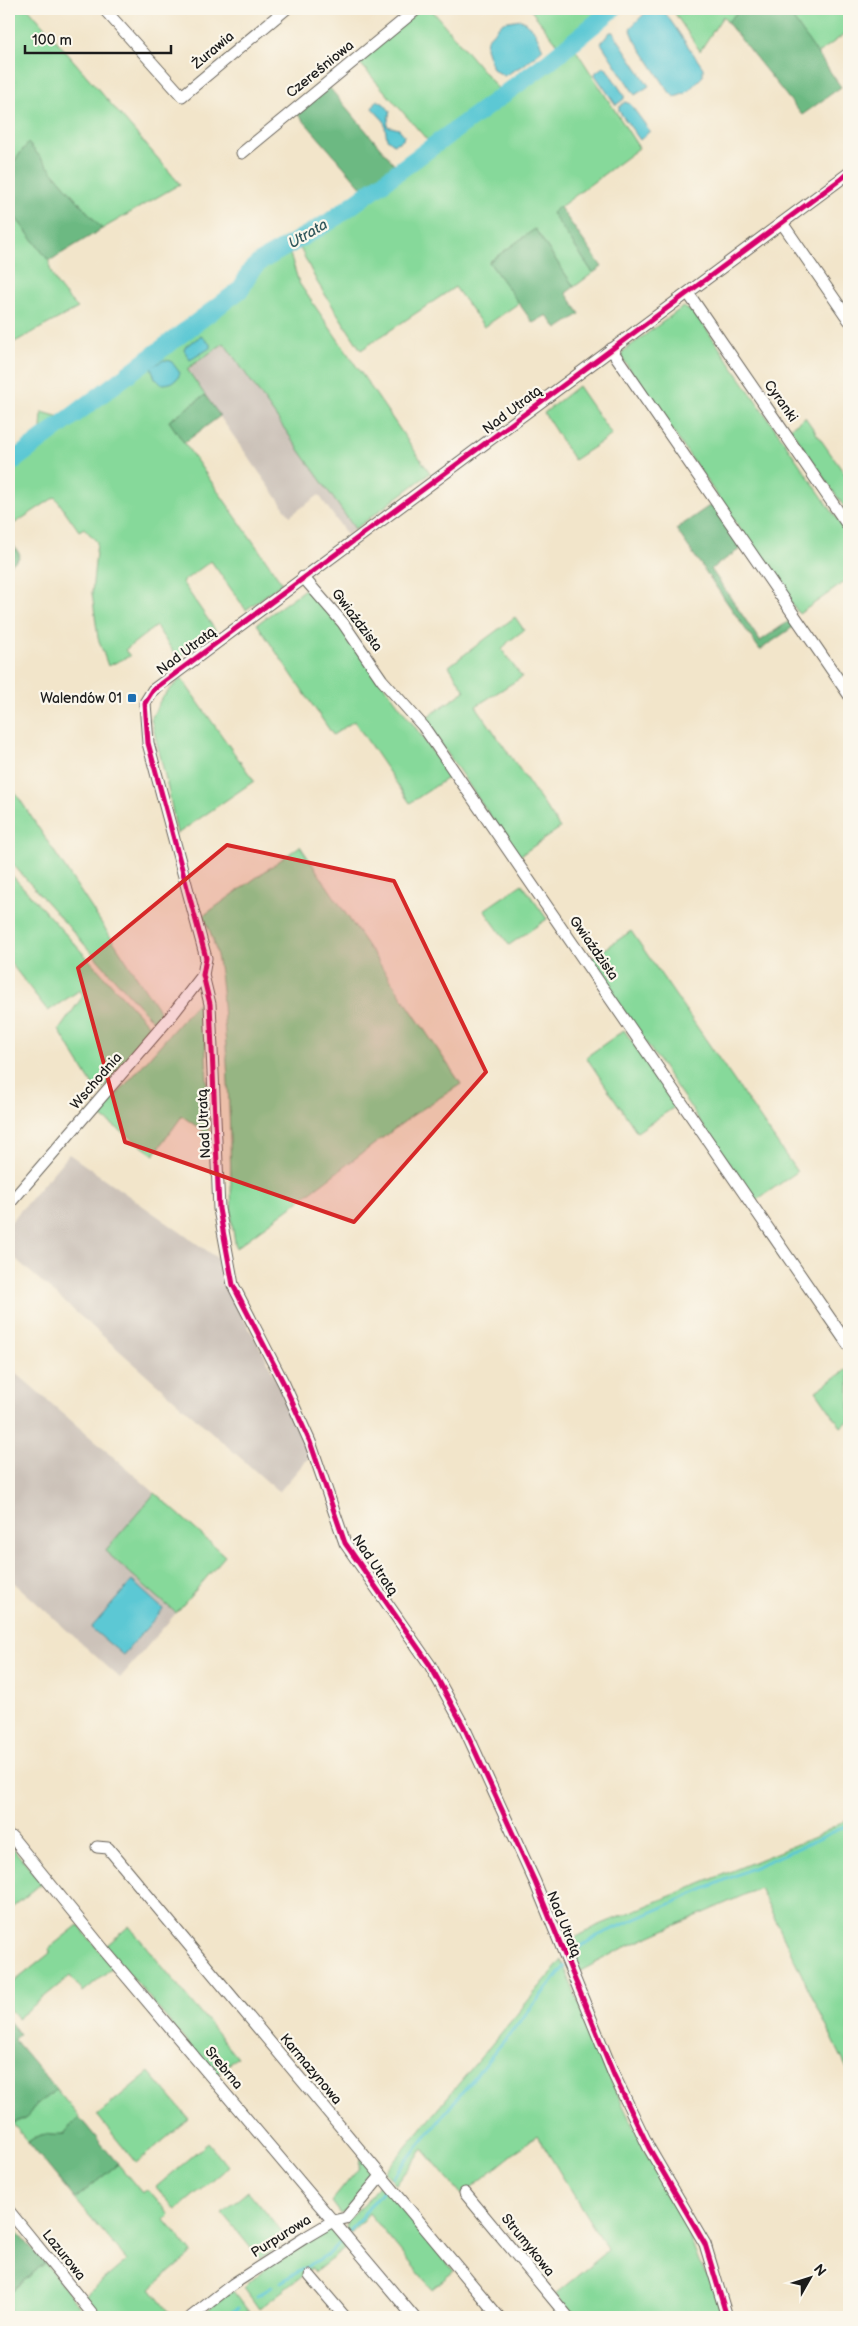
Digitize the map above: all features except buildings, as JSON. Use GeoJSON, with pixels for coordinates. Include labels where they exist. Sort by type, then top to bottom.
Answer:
{"type":"FeatureCollection","features":[{"type":"Feature","properties":{"kind":"street","name":"Żurawia"},"geometry":{"type":"LineString","coordinates":[[104,9],[182,96],[286,9]]}},
{"type":"Feature","properties":{"kind":"street","name":"Czereśniowa"},"geometry":{"type":"LineString","coordinates":[[242,153],[417,9]]}},
{"type":"Feature","properties":{"kind":"street","name":"Nad Utratą"},"geometry":{"type":"LineString","coordinates":[[727,2317],[705,2244],[649,2148],[614,2076],[535,1882],[464,1727],[430,1665],[345,1543],[310,1442],[284,1384],[233,1285],[219,1209],[210,1004],[203,975],[206,958],[148,743],[145,703],[153,690],[303,577],[849,173]]}},
{"type":"Feature","properties":{"kind":"street"},"geometry":{"type":"LineString","coordinates":[[782,223],[849,320]]}},
{"type":"Feature","properties":{"kind":"street","name":"Cyranki"},"geometry":{"type":"LineString","coordinates":[[688,293],[849,526]]}},
{"type":"Feature","properties":{"kind":"street"},"geometry":{"type":"LineString","coordinates":[[611,349],[849,696]]}},
{"type":"Feature","properties":{"kind":"street","name":"Gwiaździsta"},"geometry":{"type":"LineString","coordinates":[[303,577],[343,623],[382,680],[423,726],[849,1346]]}},
{"type":"Feature","properties":{"kind":"street","name":"Wschodnia"},"geometry":{"type":"LineString","coordinates":[[9,1204],[172,1015],[203,975]]}},
{"type":"Feature","properties":{"kind":"street","name":"Srebrna"},"geometry":{"type":"LineString","coordinates":[[12,1837],[104,1950],[414,2317]]}},
{"type":"Feature","properties":{"kind":"street","name":"Karmazynowa"},"geometry":{"type":"LineString","coordinates":[[97,1847],[108,1848],[499,2317]]}},
{"type":"Feature","properties":{"kind":"street","name":"Purpurowa"},"geometry":{"type":"LineString","coordinates":[[191,2317],[241,2279],[333,2221],[346,2218],[355,2210],[381,2176]]}},
{"type":"Feature","properties":{"kind":"street","name":"Strumykowa"},"geometry":{"type":"LineString","coordinates":[[465,2192],[568,2317]]}},
{"type":"Feature","properties":{"kind":"street","name":"Lazurowa"},"geometry":{"type":"LineString","coordinates":[[9,2211],[95,2317]]}},
{"type":"Feature","properties":{"kind":"street"},"geometry":{"type":"LineString","coordinates":[[310,2276],[345,2317]]}},
{"type":"Feature","properties":{"kind":"highlighted area"},"geometry":{"type":"Polygon","coordinates":[[[227,845],[394,881],[486,1072],[354,1222],[125,1142],[78,968],[227,845]]]}},
{"type":"Feature","properties":{"kind":"shaded area"},"geometry":{"type":"Polygon","coordinates":[[[224,342],[355,529],[347,535],[319,495],[290,516],[187,370],[224,342]]]}},
{"type":"Feature","properties":{"kind":"shaded area"},"geometry":{"type":"Polygon","coordinates":[[[69,1154],[223,1262],[225,1286],[266,1358],[310,1456],[279,1492],[9,1253],[9,1224],[69,1154]]]}},
{"type":"Feature","properties":{"kind":"shaded area"},"geometry":{"type":"Polygon","coordinates":[[[9,1367],[155,1493],[106,1551],[176,1613],[120,1678],[9,1578],[9,1367]]]}},
{"type":"Feature","properties":{"kind":"green space"},"geometry":{"type":"Polygon","coordinates":[[[9,9],[29,9],[180,184],[102,229],[28,143],[13,163],[9,172],[9,9]]]}},
{"type":"Feature","properties":{"kind":"green space"},"geometry":{"type":"Polygon","coordinates":[[[421,9],[431,9],[499,90],[559,46],[530,9],[624,9],[574,47],[639,148],[552,213],[593,273],[574,287],[535,229],[489,262],[519,303],[484,327],[455,287],[361,350],[317,282],[299,246],[289,251],[299,283],[430,473],[355,529],[224,343],[187,369],[205,395],[169,421],[282,583],[246,610],[211,561],[182,582],[216,631],[178,659],[156,626],[125,650],[130,656],[108,666],[98,638],[92,593],[97,542],[84,528],[79,531],[55,497],[9,527],[9,456],[26,444],[41,429],[42,412],[60,417],[231,291],[252,261],[295,238],[332,214],[429,142],[358,61],[421,9]]]}},
{"type":"Feature","properties":{"kind":"green space"},"geometry":{"type":"Polygon","coordinates":[[[672,9],[741,9],[727,22],[723,16],[700,51],[672,9]]]}},
{"type":"Feature","properties":{"kind":"green space"},"geometry":{"type":"Polygon","coordinates":[[[741,9],[786,9],[841,87],[802,115],[727,22],[741,9]]]}},
{"type":"Feature","properties":{"kind":"green space"},"geometry":{"type":"Polygon","coordinates":[[[786,9],[845,9],[849,14],[849,31],[817,54],[786,9]]]}},
{"type":"Feature","properties":{"kind":"green space"},"geometry":{"type":"Polygon","coordinates":[[[328,86],[396,166],[364,190],[296,112],[328,86]]]}},
{"type":"Feature","properties":{"kind":"green space"},"geometry":{"type":"Polygon","coordinates":[[[28,143],[102,229],[49,261],[9,209],[9,172],[13,163],[28,143]]]}},
{"type":"Feature","properties":{"kind":"green space"},"geometry":{"type":"Polygon","coordinates":[[[559,206],[602,267],[593,273],[552,213],[559,206]]]}},
{"type":"Feature","properties":{"kind":"green space"},"geometry":{"type":"Polygon","coordinates":[[[9,209],[49,261],[52,275],[59,287],[78,308],[9,345],[9,209]]]}},
{"type":"Feature","properties":{"kind":"green space"},"geometry":{"type":"Polygon","coordinates":[[[535,229],[574,287],[566,293],[580,314],[557,329],[547,315],[533,323],[489,262],[535,229]]]}},
{"type":"Feature","properties":{"kind":"green space"},"geometry":{"type":"Polygon","coordinates":[[[683,307],[692,312],[703,324],[849,536],[849,579],[799,614],[622,358],[622,352],[683,307]]]}},
{"type":"Feature","properties":{"kind":"green space"},"geometry":{"type":"Polygon","coordinates":[[[578,386],[612,435],[574,460],[544,413],[578,386]]]}},
{"type":"Feature","properties":{"kind":"green space"},"geometry":{"type":"Polygon","coordinates":[[[205,395],[220,416],[184,443],[169,421],[205,395]]]}},
{"type":"Feature","properties":{"kind":"green space"},"geometry":{"type":"Polygon","coordinates":[[[805,417],[849,480],[849,514],[790,428],[805,417]]]}},
{"type":"Feature","properties":{"kind":"green space"},"geometry":{"type":"Polygon","coordinates":[[[712,504],[743,547],[711,569],[760,641],[792,619],[796,625],[760,650],[676,529],[712,504]]]}},
{"type":"Feature","properties":{"kind":"green space"},"geometry":{"type":"Polygon","coordinates":[[[9,538],[20,555],[9,566],[9,538]]]}},
{"type":"Feature","properties":{"kind":"green space"},"geometry":{"type":"Polygon","coordinates":[[[305,589],[323,604],[424,739],[449,777],[410,803],[354,721],[333,735],[257,624],[305,589]]]}},
{"type":"Feature","properties":{"kind":"green space"},"geometry":{"type":"Polygon","coordinates":[[[515,617],[524,630],[508,642],[502,650],[522,677],[476,706],[560,828],[518,857],[424,719],[465,691],[449,666],[515,617]]]}},
{"type":"Feature","properties":{"kind":"green space"},"geometry":{"type":"Polygon","coordinates":[[[181,678],[254,781],[177,834],[151,719],[161,699],[181,678]]]}},
{"type":"Feature","properties":{"kind":"green space"},"geometry":{"type":"Polygon","coordinates":[[[9,783],[164,1018],[157,1026],[9,860],[9,783]]]}},
{"type":"Feature","properties":{"kind":"green space"},"geometry":{"type":"Polygon","coordinates":[[[300,846],[461,1084],[413,1115],[236,1248],[232,1224],[228,1071],[221,981],[217,954],[203,916],[300,846]]]}},
{"type":"Feature","properties":{"kind":"green space"},"geometry":{"type":"Polygon","coordinates":[[[9,872],[153,1030],[98,1094],[59,1030],[83,996],[80,990],[48,1011],[9,961],[9,872]]]}},
{"type":"Feature","properties":{"kind":"green space"},"geometry":{"type":"Polygon","coordinates":[[[522,884],[547,919],[509,945],[484,910],[522,884]]]}},
{"type":"Feature","properties":{"kind":"green space"},"geometry":{"type":"Polygon","coordinates":[[[631,931],[797,1172],[755,1201],[589,960],[631,931]]]}},
{"type":"Feature","properties":{"kind":"green space"},"geometry":{"type":"Polygon","coordinates":[[[197,1003],[204,1005],[209,1135],[182,1116],[154,1155],[99,1115],[197,1003]]]}},
{"type":"Feature","properties":{"kind":"green space"},"geometry":{"type":"Polygon","coordinates":[[[624,1030],[676,1106],[637,1132],[586,1057],[624,1030]]]}},
{"type":"Feature","properties":{"kind":"green space"},"geometry":{"type":"Polygon","coordinates":[[[849,1368],[849,1421],[841,1427],[816,1391],[849,1368]]]}},
{"type":"Feature","properties":{"kind":"green space"},"geometry":{"type":"Polygon","coordinates":[[[155,1493],[225,1556],[176,1613],[105,1551],[155,1493]]]}},
{"type":"Feature","properties":{"kind":"green space"},"geometry":{"type":"Polygon","coordinates":[[[849,1819],[849,2073],[760,1888],[617,1951],[579,1972],[565,1938],[575,1938],[597,1926],[815,1837],[849,1819]]]}},
{"type":"Feature","properties":{"kind":"green space"},"geometry":{"type":"Polygon","coordinates":[[[9,1844],[42,1883],[13,1907],[9,1902],[9,1844]]]}},
{"type":"Feature","properties":{"kind":"green space"},"geometry":{"type":"Polygon","coordinates":[[[78,1925],[113,1967],[83,1992],[70,1976],[17,2019],[9,2009],[9,1986],[50,1953],[48,1949],[78,1925]]]}},
{"type":"Feature","properties":{"kind":"green space"},"geometry":{"type":"Polygon","coordinates":[[[129,1926],[237,2057],[215,2076],[106,1946],[129,1926]]]}},
{"type":"Feature","properties":{"kind":"green space"},"geometry":{"type":"Polygon","coordinates":[[[562,1960],[599,2056],[648,2157],[686,2227],[700,2264],[714,2288],[723,2317],[574,2317],[555,2294],[608,2251],[537,2135],[462,2195],[423,2149],[396,2185],[385,2172],[562,1960]]]}},
{"type":"Feature","properties":{"kind":"green space"},"geometry":{"type":"Polygon","coordinates":[[[9,2021],[20,2034],[14,2039],[56,2089],[37,2104],[28,2116],[12,2123],[9,2119],[9,2021]]]}},
{"type":"Feature","properties":{"kind":"green space"},"geometry":{"type":"Polygon","coordinates":[[[149,2072],[189,2119],[136,2163],[97,2115],[149,2072]]]}},
{"type":"Feature","properties":{"kind":"green space"},"geometry":{"type":"Polygon","coordinates":[[[56,2089],[80,2118],[63,2135],[46,2134],[28,2142],[12,2123],[25,2118],[37,2104],[56,2089]]]}},
{"type":"Feature","properties":{"kind":"green space"},"geometry":{"type":"Polygon","coordinates":[[[80,2118],[118,2164],[75,2199],[28,2142],[46,2134],[63,2135],[80,2118]]]}},
{"type":"Feature","properties":{"kind":"green space"},"geometry":{"type":"Polygon","coordinates":[[[208,2143],[228,2167],[176,2210],[156,2187],[208,2143]]]}},
{"type":"Feature","properties":{"kind":"green space"},"geometry":{"type":"Polygon","coordinates":[[[360,2158],[372,2171],[373,2177],[345,2212],[340,2214],[331,2202],[359,2168],[360,2158]]]}},
{"type":"Feature","properties":{"kind":"green space"},"geometry":{"type":"Polygon","coordinates":[[[118,2164],[142,2193],[148,2189],[170,2215],[165,2220],[192,2253],[151,2288],[173,2317],[102,2317],[85,2296],[127,2260],[75,2199],[118,2164]]]}},
{"type":"Feature","properties":{"kind":"green space"},"geometry":{"type":"Polygon","coordinates":[[[378,2185],[382,2185],[454,2271],[432,2289],[369,2213],[351,2234],[346,2229],[347,2220],[365,2204],[378,2185]]]}},
{"type":"Feature","properties":{"kind":"green space"},"geometry":{"type":"Polygon","coordinates":[[[248,2191],[288,2239],[260,2259],[222,2213],[248,2191]]]}},
{"type":"Feature","properties":{"kind":"green space"},"geometry":{"type":"Polygon","coordinates":[[[9,2223],[45,2263],[9,2293],[9,2223]]]}},
{"type":"Feature","properties":{"kind":"green space"},"geometry":{"type":"Polygon","coordinates":[[[334,2228],[346,2242],[347,2247],[315,2272],[312,2268],[259,2309],[244,2288],[261,2272],[300,2244],[334,2228]]]}},
{"type":"Feature","properties":{"kind":"green space"},"geometry":{"type":"Polygon","coordinates":[[[45,2263],[88,2317],[9,2317],[9,2293],[45,2263]]]}},
{"type":"Feature","properties":{"kind":"green space"},"geometry":{"type":"Polygon","coordinates":[[[233,2291],[249,2312],[239,2314],[246,2317],[198,2317],[233,2291]]]}},
{"type":"Feature","properties":{"kind":"water"},"geometry":{"type":"Polygon","coordinates":[[[649,9],[664,11],[703,68],[703,76],[686,93],[675,97],[670,93],[635,40],[630,28],[649,9]]]}},
{"type":"Feature","properties":{"kind":"water"},"geometry":{"type":"Polygon","coordinates":[[[521,19],[534,30],[543,49],[525,64],[504,76],[493,69],[486,48],[487,39],[503,22],[521,19]]]}},
{"type":"Feature","properties":{"kind":"water"},"geometry":{"type":"Polygon","coordinates":[[[610,32],[613,32],[649,86],[635,95],[601,43],[610,32]]]}},
{"type":"Feature","properties":{"kind":"water"},"geometry":{"type":"Polygon","coordinates":[[[603,67],[606,68],[624,95],[624,99],[616,105],[595,75],[603,67]]]}},
{"type":"Feature","properties":{"kind":"water"},"geometry":{"type":"Polygon","coordinates":[[[377,100],[390,111],[387,126],[399,129],[404,135],[403,140],[394,144],[387,139],[384,121],[372,108],[377,100]]]}},
{"type":"Feature","properties":{"kind":"water"},"geometry":{"type":"Polygon","coordinates":[[[625,102],[630,104],[650,131],[640,140],[619,111],[619,107],[625,102]]]}},
{"type":"Feature","properties":{"kind":"water"},"geometry":{"type":"Polygon","coordinates":[[[201,336],[210,344],[210,348],[190,360],[184,350],[186,346],[201,336]]]}},
{"type":"Feature","properties":{"kind":"water"},"geometry":{"type":"Polygon","coordinates":[[[164,360],[171,361],[180,373],[173,382],[161,384],[155,378],[151,367],[164,360]]]}},
{"type":"Feature","properties":{"kind":"water"},"geometry":{"type":"Polygon","coordinates":[[[132,1581],[163,1609],[123,1655],[91,1628],[132,1581]]]}},
{"type":"Feature","properties":{"kind":"waterway","name":"Utrata"},"geometry":{"type":"LineString","coordinates":[[9,464],[241,289],[251,270],[261,261],[329,222],[548,62],[613,9]]}},
{"type":"Feature","properties":{"kind":"waterway"},"geometry":{"type":"LineString","coordinates":[[571,1957],[580,1947],[597,1936],[819,1839],[849,1824]]}},
{"type":"Feature","properties":{"kind":"waterway"},"geometry":{"type":"LineString","coordinates":[[392,2178],[565,1966]]}},
{"type":"Feature","properties":{"kind":"waterway"},"geometry":{"type":"LineString","coordinates":[[350,2231],[384,2189]]}},
{"type":"Feature","properties":{"kind":"waterway"},"geometry":{"type":"LineString","coordinates":[[281,2282],[330,2253],[343,2240]]}},
{"type":"Feature","properties":{"kind":"waterway"},"geometry":{"type":"LineString","coordinates":[[257,2296],[272,2287]]}},
{"type":"Feature","properties":{"kind":"waterway"},"geometry":{"type":"LineString","coordinates":[[222,2317],[239,2308]]}},
{"type":"Feature","properties":{"kind":"cycle path"},"geometry":{"type":"LineString","coordinates":[[727,2317],[705,2244],[649,2148],[614,2075],[535,1882],[464,1727],[430,1665],[345,1543],[310,1442],[284,1384],[233,1285],[219,1209],[210,1004],[203,975],[206,958],[148,743],[145,703],[153,690],[849,173]]}},
{"type":"Feature","properties":{"kind":"place","name":"Walendów 01"},"geometry":{"type":"Point","coordinates":[132,698]}}]}
